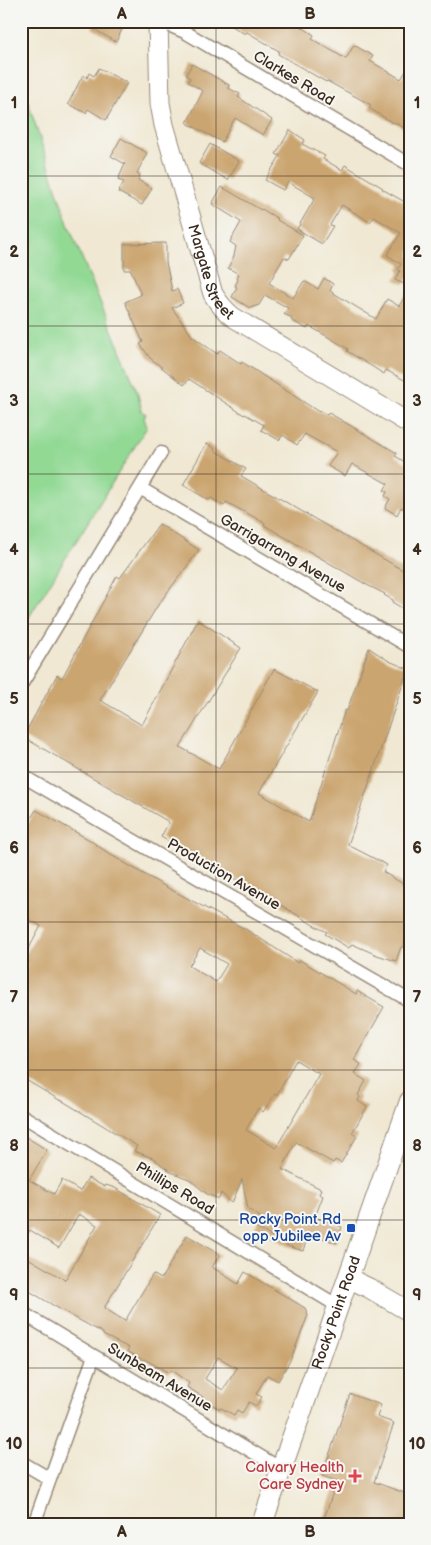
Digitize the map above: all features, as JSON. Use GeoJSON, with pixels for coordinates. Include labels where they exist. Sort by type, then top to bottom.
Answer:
{"type":"FeatureCollection","features":[{"type":"Feature","properties":{"kind":"main road","name":"Rocky Point Road"},"geometry":{"type":"LineString","coordinates":[[262,1524],[410,1101]]}},
{"type":"Feature","properties":{"kind":"street","name":"Clarkes Road"},"geometry":{"type":"LineString","coordinates":[[158,22],[185,32],[410,165]]}},
{"type":"Feature","properties":{"kind":"street","name":"Margate Street"},"geometry":{"type":"LineString","coordinates":[[158,22],[160,103],[164,124],[218,303],[233,317],[410,424]]}},
{"type":"Feature","properties":{"kind":"street"},"geometry":{"type":"LineString","coordinates":[[21,685],[161,453]]}},
{"type":"Feature","properties":{"kind":"street","name":"Garrigarrang Avenue"},"geometry":{"type":"LineString","coordinates":[[140,488],[410,647]]}},
{"type":"Feature","properties":{"kind":"street","name":"Production Avenue"},"geometry":{"type":"LineString","coordinates":[[21,775],[410,1001]]}},
{"type":"Feature","properties":{"kind":"street","name":"Phillips Road"},"geometry":{"type":"LineString","coordinates":[[21,1115],[338,1306]]}},
{"type":"Feature","properties":{"kind":"street"},"geometry":{"type":"LineString","coordinates":[[348,1278],[410,1312]]}},
{"type":"Feature","properties":{"kind":"street","name":"Sunbeam Avenue"},"geometry":{"type":"LineString","coordinates":[[21,1312],[281,1469]]}},
{"type":"Feature","properties":{"kind":"street"},"geometry":{"type":"LineString","coordinates":[[34,1524],[94,1356]]}},
{"type":"Feature","properties":{"kind":"street"},"geometry":{"type":"LineString","coordinates":[[21,1462],[50,1479]]}},
{"type":"Feature","properties":{"kind":"green space"},"geometry":{"type":"Polygon","coordinates":[[[21,81],[68,224],[137,391],[142,411],[146,414],[144,418],[147,427],[21,630],[21,81]]]}},
{"type":"Feature","properties":{"kind":"building"},"geometry":{"type":"Polygon","coordinates":[[[96,21],[126,21],[116,42],[92,28],[96,21]]]}},
{"type":"Feature","properties":{"kind":"building"},"geometry":{"type":"Polygon","coordinates":[[[224,21],[293,21],[314,35],[312,39],[346,59],[354,45],[373,56],[370,61],[401,79],[410,65],[410,118],[404,128],[393,123],[369,108],[371,105],[326,82],[278,54],[279,51],[224,21]]]}},
{"type":"Feature","properties":{"kind":"building"},"geometry":{"type":"Polygon","coordinates":[[[192,64],[229,85],[228,88],[240,94],[238,97],[272,120],[263,135],[235,118],[222,142],[187,123],[203,91],[188,82],[190,78],[186,75],[192,64]]]}},
{"type":"Feature","properties":{"kind":"building"},"geometry":{"type":"Polygon","coordinates":[[[99,68],[127,83],[106,120],[88,109],[86,113],[68,104],[83,75],[87,78],[89,73],[94,76],[99,68]]]}},
{"type":"Feature","properties":{"kind":"building"},"geometry":{"type":"Polygon","coordinates":[[[290,130],[305,140],[302,144],[325,156],[323,159],[342,170],[345,165],[410,205],[410,275],[404,284],[395,280],[400,271],[398,269],[401,264],[387,255],[401,233],[374,217],[370,222],[342,205],[330,225],[333,226],[322,244],[297,229],[315,198],[288,182],[283,190],[265,180],[280,156],[276,154],[290,130]]]}},
{"type":"Feature","properties":{"kind":"building"},"geometry":{"type":"Polygon","coordinates":[[[121,138],[147,153],[137,173],[140,175],[138,180],[152,188],[142,205],[118,192],[124,182],[118,180],[125,164],[111,156],[121,138]]]}},
{"type":"Feature","properties":{"kind":"building"},"geometry":{"type":"Polygon","coordinates":[[[210,144],[239,161],[228,180],[199,163],[210,144]]]}},
{"type":"Feature","properties":{"kind":"building"},"geometry":{"type":"Polygon","coordinates":[[[222,187],[303,235],[289,259],[284,257],[269,283],[293,298],[304,281],[318,289],[324,278],[333,284],[330,291],[376,319],[387,299],[399,306],[410,288],[410,383],[386,370],[384,374],[330,338],[309,326],[307,329],[291,320],[292,318],[284,314],[288,308],[265,295],[259,305],[250,308],[232,297],[237,287],[235,286],[239,274],[228,268],[234,256],[236,246],[230,242],[241,222],[212,204],[222,187]]]}},
{"type":"Feature","properties":{"kind":"building"},"geometry":{"type":"Polygon","coordinates":[[[166,243],[166,262],[172,291],[177,289],[183,303],[172,308],[192,336],[217,354],[220,350],[241,364],[242,362],[319,412],[327,415],[329,413],[397,453],[395,456],[410,465],[410,513],[401,507],[397,515],[385,508],[390,499],[385,496],[387,492],[384,490],[388,484],[352,464],[345,476],[328,466],[337,452],[305,434],[297,445],[283,435],[279,440],[261,430],[264,425],[244,415],[189,379],[184,385],[150,358],[140,344],[143,342],[125,302],[141,295],[131,270],[124,270],[124,244],[166,243]]]}},
{"type":"Feature","properties":{"kind":"building"},"geometry":{"type":"Polygon","coordinates":[[[207,443],[214,450],[246,469],[241,476],[410,575],[410,613],[392,602],[393,600],[385,594],[264,525],[265,523],[226,502],[224,506],[211,498],[209,500],[183,485],[207,443]]]}},
{"type":"Feature","properties":{"kind":"building"},"geometry":{"type":"Polygon","coordinates":[[[159,524],[199,550],[158,605],[100,700],[142,725],[198,620],[241,648],[180,747],[219,769],[274,669],[318,692],[259,793],[309,822],[345,710],[347,711],[369,648],[389,661],[408,669],[348,845],[387,865],[383,872],[410,888],[410,938],[406,937],[404,947],[401,947],[396,961],[352,944],[349,948],[325,934],[327,932],[161,837],[169,822],[23,737],[57,675],[62,678],[117,576],[120,578],[159,524]]]}},
{"type":"Feature","properties":{"kind":"building"},"geometry":{"type":"Polygon","coordinates":[[[36,810],[88,839],[111,855],[166,887],[247,930],[298,963],[300,960],[356,994],[357,991],[384,1007],[354,1060],[361,1064],[355,1074],[366,1081],[358,1095],[360,1097],[358,1101],[367,1107],[352,1133],[357,1136],[341,1163],[335,1160],[333,1163],[296,1142],[282,1169],[321,1189],[319,1194],[323,1196],[315,1217],[342,1227],[336,1243],[309,1233],[303,1251],[288,1246],[255,1227],[260,1217],[248,1209],[242,1179],[232,1203],[221,1193],[219,1199],[207,1194],[189,1179],[171,1172],[153,1158],[134,1151],[137,1146],[21,1077],[21,975],[27,965],[22,961],[41,926],[21,915],[21,835],[36,810]],[[200,948],[189,966],[216,982],[227,964],[200,948]],[[296,1060],[277,1095],[275,1094],[263,1112],[258,1108],[246,1130],[276,1148],[319,1074],[296,1060]]]}},
{"type":"Feature","properties":{"kind":"building"},"geometry":{"type":"Polygon","coordinates":[[[21,1134],[47,1150],[29,1180],[54,1194],[62,1180],[80,1191],[88,1178],[105,1187],[106,1185],[115,1188],[160,1215],[104,1308],[125,1321],[153,1274],[161,1279],[187,1235],[220,1255],[212,1267],[238,1284],[245,1272],[305,1308],[308,1315],[291,1359],[278,1381],[267,1375],[256,1394],[262,1397],[256,1406],[249,1402],[242,1413],[237,1410],[234,1415],[202,1399],[203,1397],[187,1387],[189,1383],[171,1370],[169,1373],[143,1360],[127,1351],[129,1348],[103,1335],[103,1333],[21,1286],[21,1268],[28,1258],[65,1280],[97,1225],[79,1214],[59,1248],[30,1230],[21,1243],[21,1134]],[[218,1357],[205,1379],[223,1390],[237,1368],[218,1357]]]}},
{"type":"Feature","properties":{"kind":"building"},"geometry":{"type":"Polygon","coordinates":[[[350,1394],[381,1405],[377,1417],[394,1423],[374,1482],[410,1495],[410,1524],[322,1524],[337,1481],[322,1476],[350,1394]]]}},
{"type":"Feature","properties":{"kind":"place","name":"Rocky Point Rd opp Jubilee Av"},"geometry":{"type":"Point","coordinates":[351,1228]}},
{"type":"Feature","properties":{"kind":"place","name":"Calvary Health Care Sydney"},"geometry":{"type":"Point","coordinates":[355,1476]}}]}
